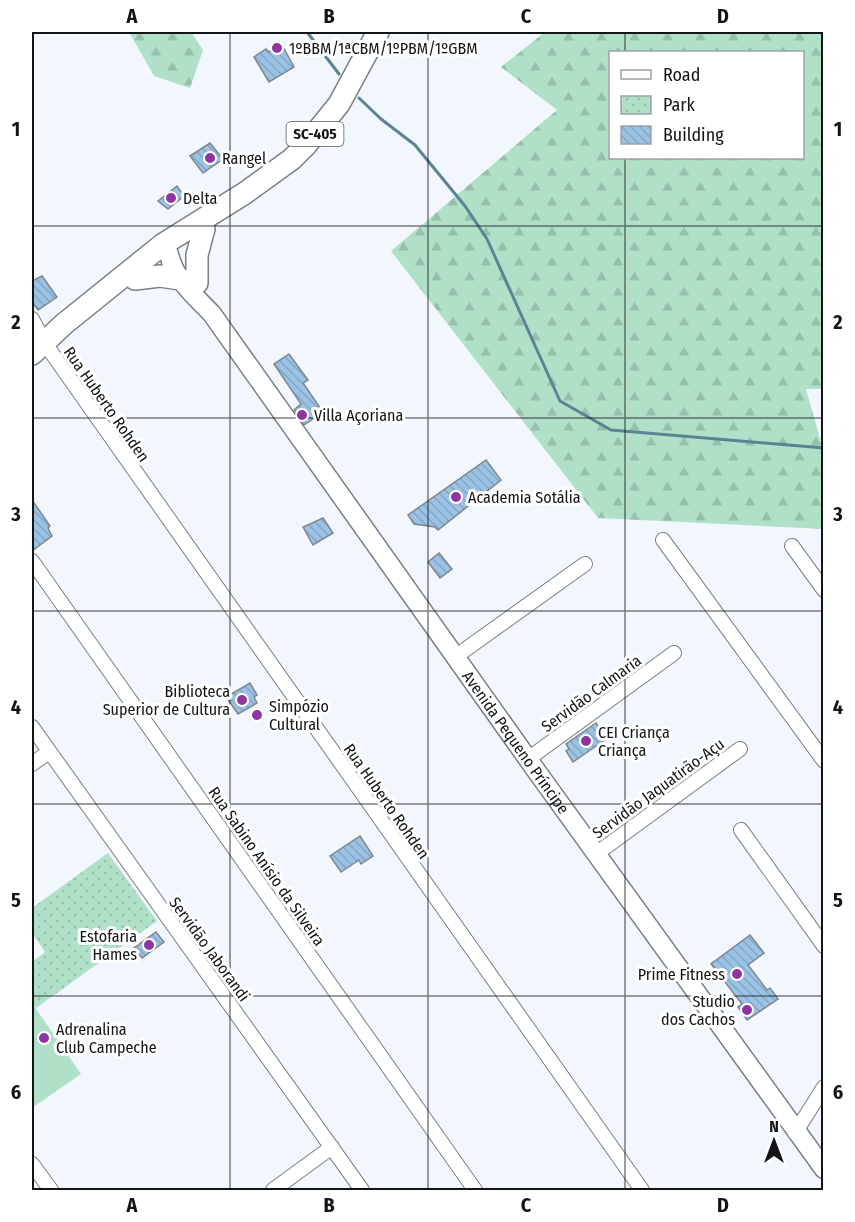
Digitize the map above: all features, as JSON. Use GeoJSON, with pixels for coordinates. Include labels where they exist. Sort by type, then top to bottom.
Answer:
{"type":"FeatureCollection","features":[{"type":"Feature","properties":{"kind":"main road","name":"SC-405"},"geometry":{"type":"LineString","coordinates":[[38,348],[97,299],[292,159],[320,129],[352,81],[378,32]]}},
{"type":"Feature","properties":{"kind":"main road","name":"SC-405"},"geometry":{"type":"LineString","coordinates":[[97,299],[135,279],[166,249],[204,229],[244,193]]}},
{"type":"Feature","properties":{"kind":"main road"},"geometry":{"type":"LineString","coordinates":[[135,279],[160,276],[188,281],[204,229]]}},
{"type":"Feature","properties":{"kind":"main road","name":"Avenida Pequeno Príncipe"},"geometry":{"type":"LineString","coordinates":[[166,249],[178,260],[188,281],[455,657],[795,1133],[824,1169]]}},
{"type":"Feature","properties":{"kind":"street","name":"Rua Huberto Rohden"},"geometry":{"type":"LineString","coordinates":[[32,319],[38,348],[642,1191]]}},
{"type":"Feature","properties":{"kind":"street"},"geometry":{"type":"LineString","coordinates":[[663,540],[824,761]]}},
{"type":"Feature","properties":{"kind":"street"},"geometry":{"type":"LineString","coordinates":[[792,546],[824,590]]}},
{"type":"Feature","properties":{"kind":"street","name":"Rua Sabino Anísio da Silveira"},"geometry":{"type":"LineString","coordinates":[[32,561],[475,1191]]}},
{"type":"Feature","properties":{"kind":"street"},"geometry":{"type":"LineString","coordinates":[[455,657],[585,564]]}},
{"type":"Feature","properties":{"kind":"street","name":"Servidão Calmaria"},"geometry":{"type":"LineString","coordinates":[[528,759],[674,653]]}},
{"type":"Feature","properties":{"kind":"street","name":"Servidão Jaborandi"},"geometry":{"type":"LineString","coordinates":[[32,727],[362,1191]]}},
{"type":"Feature","properties":{"kind":"street","name":"Servidão Jaquatirão-Açu"},"geometry":{"type":"LineString","coordinates":[[596,854],[740,749]]}},
{"type":"Feature","properties":{"kind":"street"},"geometry":{"type":"LineString","coordinates":[[32,764],[49,752]]}},
{"type":"Feature","properties":{"kind":"street"},"geometry":{"type":"LineString","coordinates":[[741,830],[824,946]]}},
{"type":"Feature","properties":{"kind":"street"},"geometry":{"type":"LineString","coordinates":[[795,1133],[824,1087]]}},
{"type":"Feature","properties":{"kind":"street"},"geometry":{"type":"LineString","coordinates":[[273,1191],[332,1147]]}},
{"type":"Feature","properties":{"kind":"street"},"geometry":{"type":"LineString","coordinates":[[32,1164],[51,1191]]}},
{"type":"Feature","properties":{"kind":"green space"},"geometry":{"type":"Polygon","coordinates":[[[129,32],[191,32],[203,50],[190,88],[154,76],[129,32]]]}},
{"type":"Feature","properties":{"kind":"green space"},"geometry":{"type":"Polygon","coordinates":[[[545,32],[823,32],[824,389],[806,389],[823,449],[823,529],[598,518],[391,251],[557,110],[501,67],[545,32]]]}},
{"type":"Feature","properties":{"kind":"green space"},"geometry":{"type":"Polygon","coordinates":[[[108,853],[157,921],[36,1008],[32,1002],[32,962],[45,952],[32,933],[32,908],[108,853]]]}},
{"type":"Feature","properties":{"kind":"green space","name":"Adrenalina Club Campeche"},"geometry":{"type":"Polygon","coordinates":[[[32,1003],[81,1074],[32,1108],[32,1003]]]}},
{"type":"Feature","properties":{"kind":"building"},"geometry":{"type":"Polygon","coordinates":[[[282,45],[294,67],[269,82],[254,57],[266,49],[269,52],[282,45]]]}},
{"type":"Feature","properties":{"kind":"building"},"geometry":{"type":"Polygon","coordinates":[[[210,143],[223,159],[203,173],[190,156],[210,143]]]}},
{"type":"Feature","properties":{"kind":"building","name":"Delta"},"geometry":{"type":"Polygon","coordinates":[[[177,186],[184,196],[168,209],[158,201],[177,186]]]}},
{"type":"Feature","properties":{"kind":"building"},"geometry":{"type":"Polygon","coordinates":[[[42,276],[57,297],[38,310],[32,302],[32,281],[42,276]]]}},
{"type":"Feature","properties":{"kind":"building"},"geometry":{"type":"Polygon","coordinates":[[[289,354],[308,380],[303,383],[323,412],[304,425],[294,410],[301,404],[274,364],[289,354]]]}},
{"type":"Feature","properties":{"kind":"building","name":"Academia Sotália"},"geometry":{"type":"Polygon","coordinates":[[[486,460],[501,480],[438,530],[435,527],[414,524],[408,515],[486,460]]]}},
{"type":"Feature","properties":{"kind":"building"},"geometry":{"type":"Polygon","coordinates":[[[32,500],[50,526],[48,528],[52,536],[32,551],[32,500]]]}},
{"type":"Feature","properties":{"kind":"building"},"geometry":{"type":"Polygon","coordinates":[[[323,518],[333,533],[313,545],[303,527],[323,518]]]}},
{"type":"Feature","properties":{"kind":"building"},"geometry":{"type":"Polygon","coordinates":[[[439,553],[452,569],[440,578],[428,562],[439,553]]]}},
{"type":"Feature","properties":{"kind":"building","name":"Biblioteca Superior de Cultura"},"geometry":{"type":"Polygon","coordinates":[[[250,683],[257,695],[254,697],[257,703],[238,714],[226,697],[250,683]]]}},
{"type":"Feature","properties":{"kind":"building","name":"CEI Criança Criança"},"geometry":{"type":"Polygon","coordinates":[[[596,723],[606,739],[573,762],[566,751],[569,749],[566,744],[596,723]]]}},
{"type":"Feature","properties":{"kind":"building"},"geometry":{"type":"Polygon","coordinates":[[[360,836],[373,856],[361,864],[359,860],[341,872],[330,856],[360,836]]]}},
{"type":"Feature","properties":{"kind":"building","name":"Estofaria Hames"},"geometry":{"type":"Polygon","coordinates":[[[156,932],[164,942],[142,958],[134,948],[156,932]]]}},
{"type":"Feature","properties":{"kind":"building","name":"Prime Fitness"},"geometry":{"type":"Polygon","coordinates":[[[750,935],[764,953],[748,965],[767,990],[770,988],[778,999],[747,1020],[738,1007],[742,1004],[711,964],[750,935]]]}},
{"type":"Feature","properties":{"kind":"waterway"},"geometry":{"type":"LineString","coordinates":[[307,32],[339,74]]}},
{"type":"Feature","properties":{"kind":"waterway"},"geometry":{"type":"LineString","coordinates":[[359,98],[381,119],[415,145],[465,206],[487,239],[560,401],[611,430],[824,448]]}},
{"type":"Feature","properties":{"kind":"place","name":"1ºBBM/1ªCBM/1ºPBM/1ºGBM"},"geometry":{"type":"Point","coordinates":[277,48]}},
{"type":"Feature","properties":{"kind":"place","name":"Rangel"},"geometry":{"type":"Point","coordinates":[210,158]}},
{"type":"Feature","properties":{"kind":"place","name":"Delta"},"geometry":{"type":"Point","coordinates":[171,198]}},
{"type":"Feature","properties":{"kind":"place","name":"Villa Açoriana"},"geometry":{"type":"Point","coordinates":[302,415]}},
{"type":"Feature","properties":{"kind":"place","name":"Academia Sotália"},"geometry":{"type":"Point","coordinates":[456,497]}},
{"type":"Feature","properties":{"kind":"place","name":"Biblioteca Superior de Cultura"},"geometry":{"type":"Point","coordinates":[242,700]}},
{"type":"Feature","properties":{"kind":"place","name":"Simpózio Cultural"},"geometry":{"type":"Point","coordinates":[257,715]}},
{"type":"Feature","properties":{"kind":"place","name":"CEI Criança Criança"},"geometry":{"type":"Point","coordinates":[586,741]}},
{"type":"Feature","properties":{"kind":"place","name":"Estofaria Hames"},"geometry":{"type":"Point","coordinates":[149,945]}},
{"type":"Feature","properties":{"kind":"place","name":"Prime Fitness"},"geometry":{"type":"Point","coordinates":[737,974]}},
{"type":"Feature","properties":{"kind":"place","name":"Studio dos Cachos"},"geometry":{"type":"Point","coordinates":[747,1010]}},
{"type":"Feature","properties":{"kind":"place","name":"Adrenalina Club Campeche"},"geometry":{"type":"Point","coordinates":[44,1038]}}]}
